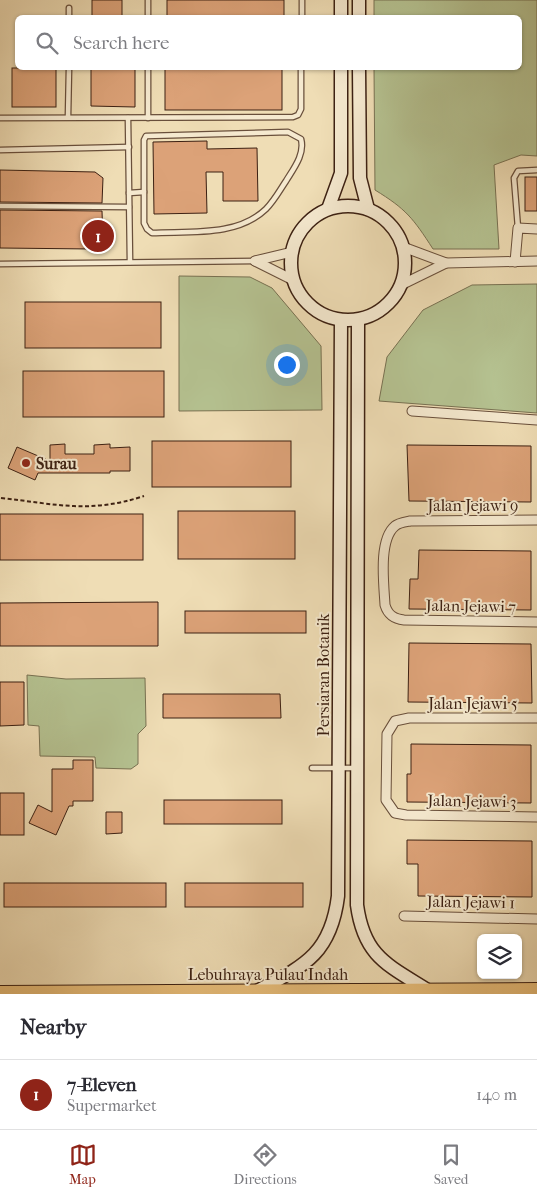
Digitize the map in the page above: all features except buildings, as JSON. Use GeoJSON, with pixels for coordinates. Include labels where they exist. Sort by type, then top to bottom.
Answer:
{"type":"FeatureCollection","features":[{"type":"Feature","properties":{"kind":"main road"},"geometry":{"type":"LineString","coordinates":[[341,0],[341,15]]}},
{"type":"Feature","properties":{"kind":"main road"},"geometry":{"type":"LineString","coordinates":[[359,0],[359,15]]}},
{"type":"Feature","properties":{"kind":"main road"},"geometry":{"type":"LineString","coordinates":[[328,209],[340,173],[341,70]]}},
{"type":"Feature","properties":{"kind":"main road"},"geometry":{"type":"LineString","coordinates":[[359,70],[360,178],[368,209]]}},
{"type":"Feature","properties":{"kind":"main road"},"geometry":{"type":"LineString","coordinates":[[341,206],[368,209],[384,218],[390,224],[403,247],[406,266],[402,285],[396,296],[380,311],[358,320],[341,320],[325,316],[311,307],[300,295],[293,280],[290,266],[296,238],[304,226],[315,216],[328,209],[341,206]]}},
{"type":"Feature","properties":{"kind":"main road","name":"Persiaran Botanik"},"geometry":{"type":"LineString","coordinates":[[257,991],[291,973],[322,947],[332,928],[338,896],[341,320]]}},
{"type":"Feature","properties":{"kind":"main road"},"geometry":{"type":"LineString","coordinates":[[358,320],[357,905],[360,926],[366,942],[376,954],[429,991]]}},
{"type":"Feature","properties":{"kind":"main road","name":"Lebuhraya Pulau Indah"},"geometry":{"type":"LineString","coordinates":[[0,993],[537,990]]}},
{"type":"Feature","properties":{"kind":"street"},"geometry":{"type":"LineString","coordinates":[[515,262],[518,228],[537,229]]}},
{"type":"Feature","properties":{"kind":"street"},"geometry":{"type":"LineString","coordinates":[[403,247],[446,263],[537,262]]}},
{"type":"Feature","properties":{"kind":"street"},"geometry":{"type":"LineString","coordinates":[[255,261],[292,252]]}},
{"type":"Feature","properties":{"kind":"street"},"geometry":{"type":"LineString","coordinates":[[255,261],[293,280]]}},
{"type":"Feature","properties":{"kind":"street"},"geometry":{"type":"LineString","coordinates":[[402,285],[446,263]]}},
{"type":"Feature","properties":{"kind":"street"},"geometry":{"type":"LineString","coordinates":[[412,411],[537,420]]}},
{"type":"Feature","properties":{"kind":"street","name":"Jalan Jejawi 9"},"geometry":{"type":"LineString","coordinates":[[404,620],[393,618],[387,612],[384,548],[388,535],[396,525],[410,520],[537,520]]}},
{"type":"Feature","properties":{"kind":"street","name":"Jalan Jejawi 7"},"geometry":{"type":"LineString","coordinates":[[404,620],[537,622]]}},
{"type":"Feature","properties":{"kind":"street","name":"Jalan Jejawi 5"},"geometry":{"type":"LineString","coordinates":[[406,815],[395,813],[386,800],[387,734],[395,721],[409,718],[537,718]]}},
{"type":"Feature","properties":{"kind":"street","name":"Jalan Jejawi 3"},"geometry":{"type":"LineString","coordinates":[[406,815],[537,816]]}},
{"type":"Feature","properties":{"kind":"street","name":"Jalan Jejawi 1"},"geometry":{"type":"LineString","coordinates":[[404,916],[537,919]]}},
{"type":"Feature","properties":{"kind":"lane"},"geometry":{"type":"LineString","coordinates":[[148,0],[148,15]]}},
{"type":"Feature","properties":{"kind":"lane"},"geometry":{"type":"LineString","coordinates":[[302,0],[302,15]]}},
{"type":"Feature","properties":{"kind":"lane"},"geometry":{"type":"LineString","coordinates":[[69,8],[69,15]]}},
{"type":"Feature","properties":{"kind":"lane"},"geometry":{"type":"LineString","coordinates":[[68,117],[69,70]]}},
{"type":"Feature","properties":{"kind":"lane"},"geometry":{"type":"LineString","coordinates":[[148,70],[148,118]]}},
{"type":"Feature","properties":{"kind":"lane"},"geometry":{"type":"LineString","coordinates":[[0,118],[298,115],[301,110],[301,70]]}},
{"type":"Feature","properties":{"kind":"lane"},"geometry":{"type":"LineString","coordinates":[[128,118],[130,262]]}},
{"type":"Feature","properties":{"kind":"lane"},"geometry":{"type":"LineString","coordinates":[[288,132],[301,139],[303,146],[296,166],[267,207],[255,218],[233,228],[152,233],[144,223],[144,192],[144,140],[146,136],[151,134],[288,132]]}},
{"type":"Feature","properties":{"kind":"lane"},"geometry":{"type":"LineString","coordinates":[[0,150],[129,147]]}},
{"type":"Feature","properties":{"kind":"lane"},"geometry":{"type":"LineString","coordinates":[[518,228],[514,178],[518,171],[537,170]]}},
{"type":"Feature","properties":{"kind":"lane"},"geometry":{"type":"LineString","coordinates":[[129,193],[144,192]]}},
{"type":"Feature","properties":{"kind":"lane"},"geometry":{"type":"LineString","coordinates":[[0,206],[130,207]]}},
{"type":"Feature","properties":{"kind":"lane"},"geometry":{"type":"LineString","coordinates":[[0,264],[255,261]]}},
{"type":"Feature","properties":{"kind":"lane"},"geometry":{"type":"LineString","coordinates":[[312,768],[357,768]]}},
{"type":"Feature","properties":{"kind":"path"},"geometry":{"type":"LineString","coordinates":[[1,498],[68,507],[114,504],[144,496]]}},
{"type":"Feature","properties":{"kind":"green space"},"geometry":{"type":"Polygon","coordinates":[[[374,0],[537,0],[537,156],[521,155],[494,165],[499,249],[433,249],[408,215],[375,190],[374,70],[522,70],[522,15],[374,15],[374,0]]]}},
{"type":"Feature","properties":{"kind":"green space"},"geometry":{"type":"Polygon","coordinates":[[[179,276],[250,277],[272,288],[321,346],[322,410],[179,411],[179,276]]]}},
{"type":"Feature","properties":{"kind":"green space"},"geometry":{"type":"Polygon","coordinates":[[[537,284],[537,413],[379,401],[387,357],[423,310],[472,285],[537,284]]]}},
{"type":"Feature","properties":{"kind":"green space"},"geometry":{"type":"Polygon","coordinates":[[[27,675],[66,679],[145,678],[146,726],[138,734],[138,764],[131,769],[96,768],[95,757],[40,756],[39,726],[28,725],[27,675]]]}},
{"type":"Feature","properties":{"kind":"place","name":"7-Eleven"},"geometry":{"type":"Point","coordinates":[98,236]}},
{"type":"Feature","properties":{"kind":"place","name":"Surau"},"geometry":{"type":"Point","coordinates":[26,463]}}]}
